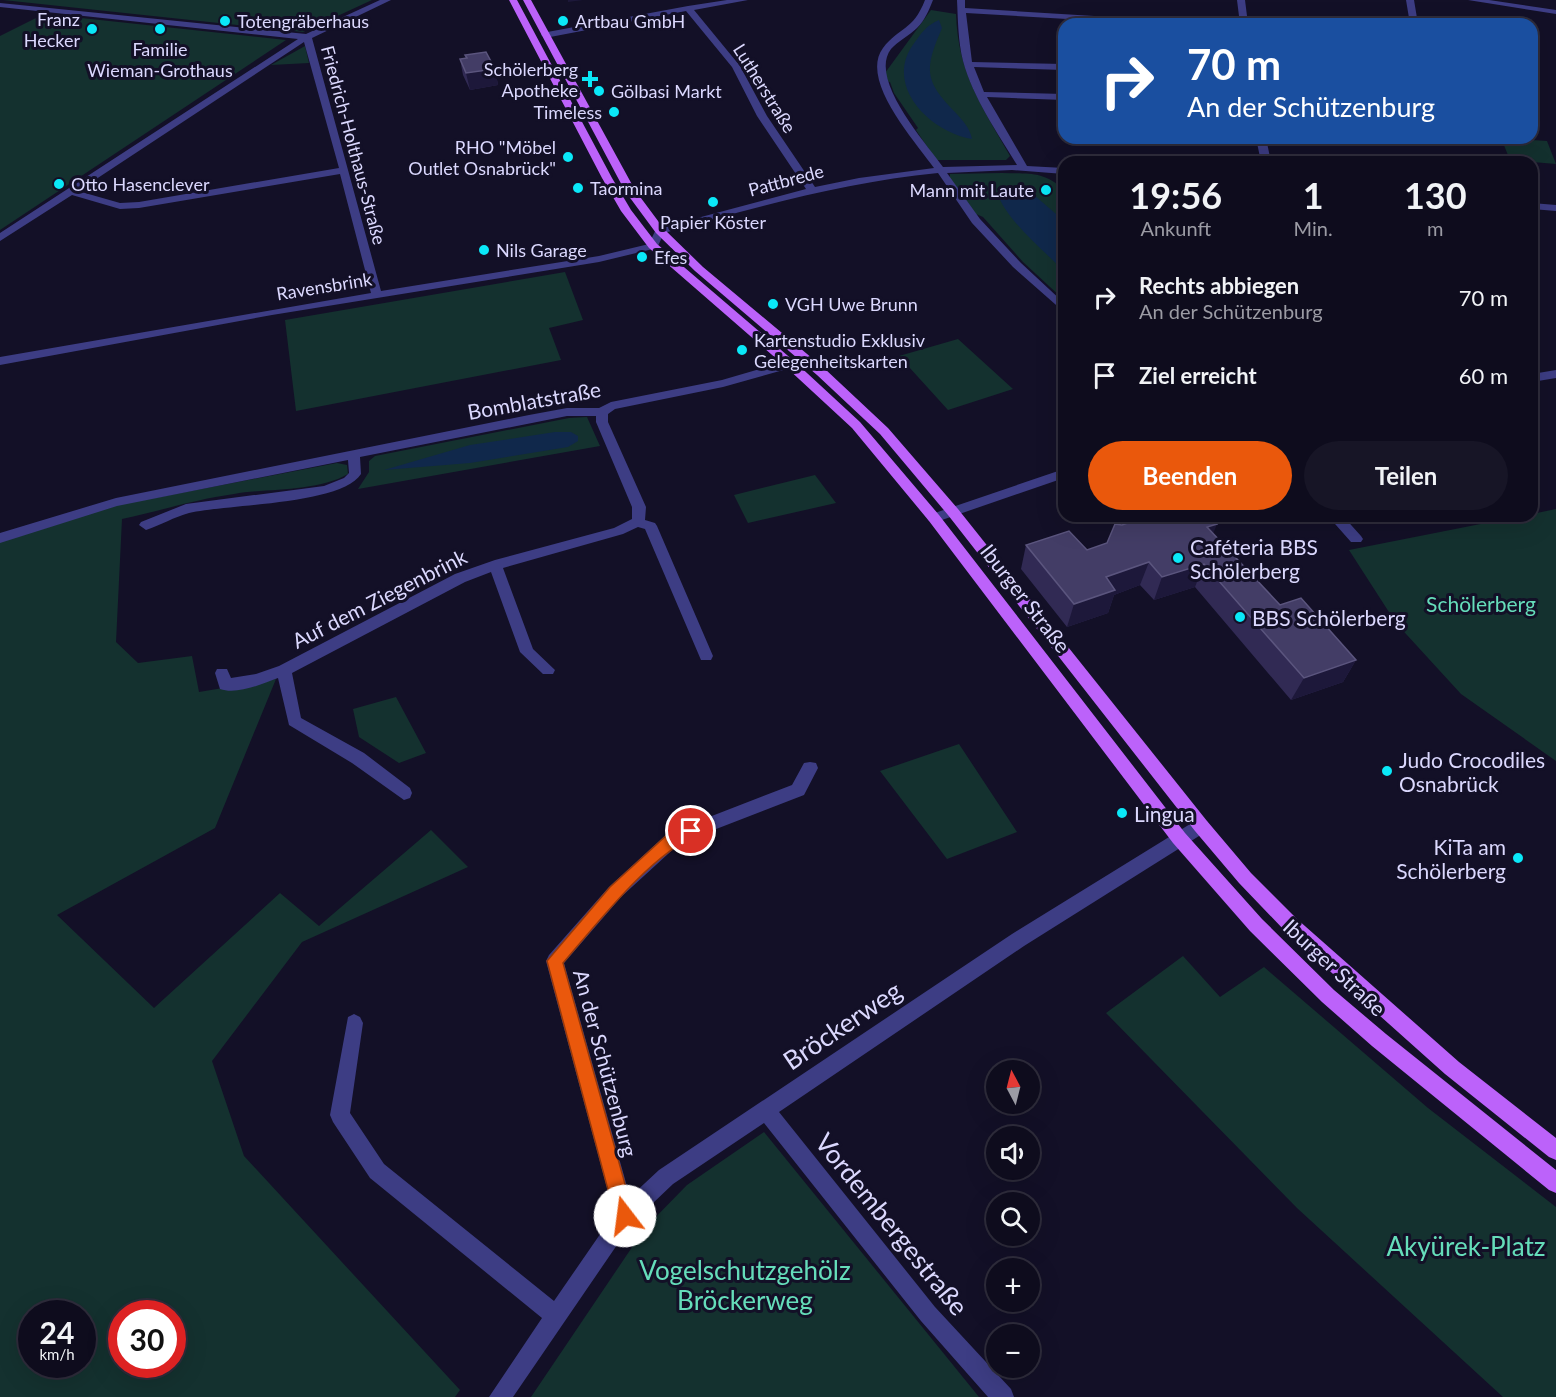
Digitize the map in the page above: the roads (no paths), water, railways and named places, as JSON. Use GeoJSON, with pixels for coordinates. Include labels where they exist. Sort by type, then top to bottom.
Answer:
{"type":"FeatureCollection","features":[{"type":"Feature","properties":{"kind":"main road","name":"Iburger Straße"},"geometry":{"type":"LineString","coordinates":[[513,0],[607,178],[626,211],[653,246],[790,364],[855,425],[934,518],[1179,838],[1256,925],[1328,996],[1426,1080],[1556,1183]]}},
{"type":"Feature","properties":{"kind":"main road","name":"Iburger Straße"},"geometry":{"type":"LineString","coordinates":[[527,0],[630,191],[660,231],[699,269],[821,372],[884,431],[953,512],[1201,826],[1245,878],[1283,917],[1353,982],[1452,1068],[1556,1150]]}},
{"type":"Feature","properties":{"kind":"street"},"geometry":{"type":"LineString","coordinates":[[0,238],[258,67],[307,37],[387,0]]}},
{"type":"Feature","properties":{"kind":"street"},"geometry":{"type":"LineString","coordinates":[[545,35],[688,8],[744,0]]}},
{"type":"Feature","properties":{"kind":"street"},"geometry":{"type":"LineString","coordinates":[[929,0],[918,24],[890,43],[880,58],[887,93],[938,169],[982,228],[1058,303]]}},
{"type":"Feature","properties":{"kind":"street"},"geometry":{"type":"LineString","coordinates":[[1241,0],[1243,18]]}},
{"type":"Feature","properties":{"kind":"street"},"geometry":{"type":"LineString","coordinates":[[1410,0],[1413,18]]}},
{"type":"Feature","properties":{"kind":"street"},"geometry":{"type":"LineString","coordinates":[[1472,0],[1556,12]]}},
{"type":"Feature","properties":{"kind":"street"},"geometry":{"type":"LineString","coordinates":[[0,5],[307,37]]}},
{"type":"Feature","properties":{"kind":"street"},"geometry":{"type":"LineString","coordinates":[[1024,168],[981,95],[968,64],[962,31],[961,5],[1120,18]]}},
{"type":"Feature","properties":{"kind":"street","name":"Lutherstraße"},"geometry":{"type":"LineString","coordinates":[[688,8],[736,66],[762,116],[811,189]]}},
{"type":"Feature","properties":{"kind":"street","name":"Friedrich-Holthaus-Straße"},"geometry":{"type":"LineString","coordinates":[[307,37],[377,295]]}},
{"type":"Feature","properties":{"kind":"street"},"geometry":{"type":"LineString","coordinates":[[968,64],[999,63],[1058,67]]}},
{"type":"Feature","properties":{"kind":"street"},"geometry":{"type":"LineString","coordinates":[[981,95],[1058,97]]}},
{"type":"Feature","properties":{"kind":"street","name":"Pattbrede"},"geometry":{"type":"LineString","coordinates":[[660,231],[811,189],[877,176],[938,169],[1058,170]]}},
{"type":"Feature","properties":{"kind":"street"},"geometry":{"type":"LineString","coordinates":[[72,192],[120,206],[139,205],[344,170]]}},
{"type":"Feature","properties":{"kind":"street"},"geometry":{"type":"LineString","coordinates":[[1538,207],[1556,208]]}},
{"type":"Feature","properties":{"kind":"street"},"geometry":{"type":"LineString","coordinates":[[653,246],[660,231]]}},
{"type":"Feature","properties":{"kind":"street","name":"Ravensbrink"},"geometry":{"type":"LineString","coordinates":[[0,361],[599,259],[653,246]]}},
{"type":"Feature","properties":{"kind":"street","name":"Bomblatstraße"},"geometry":{"type":"LineString","coordinates":[[0,538],[116,502],[567,412],[602,412],[611,406],[723,383],[790,364]]}},
{"type":"Feature","properties":{"kind":"street"},"geometry":{"type":"LineString","coordinates":[[1538,377],[1556,374]]}},
{"type":"Feature","properties":{"kind":"street"},"geometry":{"type":"LineString","coordinates":[[602,412],[602,423],[639,507],[640,515],[637,522],[650,526],[706,656]]}},
{"type":"Feature","properties":{"kind":"street"},"geometry":{"type":"LineString","coordinates":[[146,525],[186,509],[326,490],[349,481],[355,474],[354,455]]}},
{"type":"Feature","properties":{"kind":"street"},"geometry":{"type":"LineString","coordinates":[[934,518],[1058,475]]}},
{"type":"Feature","properties":{"kind":"street","name":"Auf dem Ziegenbrink"},"geometry":{"type":"LineString","coordinates":[[222,674],[225,685],[257,680],[284,670],[460,578],[495,565],[618,531],[637,522]]}},
{"type":"Feature","properties":{"kind":"street"},"geometry":{"type":"LineString","coordinates":[[1340,522],[1356,539]]}},
{"type":"Feature","properties":{"kind":"street","name":"Auf dem Ziegenbrink"},"geometry":{"type":"LineString","coordinates":[[495,565],[528,652],[548,670]]}},
{"type":"Feature","properties":{"kind":"street","name":"Auf dem Ziegenbrink"},"geometry":{"type":"LineString","coordinates":[[284,670],[294,721],[358,758],[404,792]]}},
{"type":"Feature","properties":{"kind":"street","name":"An der Schützenburg"},"geometry":{"type":"LineString","coordinates":[[625,1216],[555,961],[615,892],[674,838],[798,790],[810,768]]}},
{"type":"Feature","properties":{"kind":"street","name":"Bröckerweg"},"geometry":{"type":"LineString","coordinates":[[500,1397],[625,1216],[666,1177],[1018,940],[1201,826]]}},
{"type":"Feature","properties":{"kind":"street"},"geometry":{"type":"LineString","coordinates":[[354,1023],[340,1115],[378,1171],[556,1316]]}},
{"type":"Feature","properties":{"kind":"street","name":"Vordembergestraße"},"geometry":{"type":"LineString","coordinates":[[765,1109],[928,1314],[1003,1397]]}},
{"type":"Feature","properties":{"kind":"water"},"geometry":{"type":"Polygon","coordinates":[[[939,20],[942,28],[930,64],[932,82],[966,125],[972,139],[956,135],[940,127],[915,104],[907,89],[904,74],[906,58],[923,32],[939,20]]]}},
{"type":"Feature","properties":{"kind":"water"},"geometry":{"type":"Polygon","coordinates":[[[1014,186],[1027,189],[1058,216],[1058,265],[1008,213],[997,192],[1004,187],[1014,186]]]}},
{"type":"Feature","properties":{"kind":"water"},"geometry":{"type":"Polygon","coordinates":[[[555,432],[571,432],[578,436],[578,441],[568,447],[470,463],[384,470],[470,445],[555,432]]]}},
{"type":"Feature","properties":{"kind":"place","name":"Totengräberhaus"},"geometry":{"type":"Point","coordinates":[225,21]}},
{"type":"Feature","properties":{"kind":"place","name":"Artbau GmbH"},"geometry":{"type":"Point","coordinates":[563,21]}},
{"type":"Feature","properties":{"kind":"place","name":"Franz Hecker"},"geometry":{"type":"Point","coordinates":[92,29]}},
{"type":"Feature","properties":{"kind":"place","name":"Familie Wieman-Grothaus"},"geometry":{"type":"Point","coordinates":[160,29]}},
{"type":"Feature","properties":{"kind":"place","name":"Schölerberg Apotheke"},"geometry":{"type":"Point","coordinates":[590,79]}},
{"type":"Feature","properties":{"kind":"place","name":"Gölbasi Markt"},"geometry":{"type":"Point","coordinates":[599,91]}},
{"type":"Feature","properties":{"kind":"place","name":"Timeless"},"geometry":{"type":"Point","coordinates":[614,112]}},
{"type":"Feature","properties":{"kind":"place","name":"RHO \"Möbel Outlet Osnabrück\""},"geometry":{"type":"Point","coordinates":[568,157]}},
{"type":"Feature","properties":{"kind":"place","name":"Otto Hasenclever"},"geometry":{"type":"Point","coordinates":[59,184]}},
{"type":"Feature","properties":{"kind":"place","name":"Taormina"},"geometry":{"type":"Point","coordinates":[578,188]}},
{"type":"Feature","properties":{"kind":"place","name":"Mann mit Laute"},"geometry":{"type":"Point","coordinates":[1046,190]}},
{"type":"Feature","properties":{"kind":"place","name":"Papier Köster"},"geometry":{"type":"Point","coordinates":[713,202]}},
{"type":"Feature","properties":{"kind":"place","name":"Nils Garage"},"geometry":{"type":"Point","coordinates":[484,250]}},
{"type":"Feature","properties":{"kind":"place","name":"Efes"},"geometry":{"type":"Point","coordinates":[642,257]}},
{"type":"Feature","properties":{"kind":"place","name":"VGH Uwe Brunn"},"geometry":{"type":"Point","coordinates":[773,304]}},
{"type":"Feature","properties":{"kind":"place","name":"Kartenstudio Exklusiv Gelegenheitskarten"},"geometry":{"type":"Point","coordinates":[742,350]}},
{"type":"Feature","properties":{"kind":"place","name":"Caféteria BBS Schölerberg"},"geometry":{"type":"Point","coordinates":[1178,558]}},
{"type":"Feature","properties":{"kind":"place","name":"BBS Schölerberg"},"geometry":{"type":"Point","coordinates":[1240,617]}},
{"type":"Feature","properties":{"kind":"place","name":"Judo Crocodiles Osnabrück"},"geometry":{"type":"Point","coordinates":[1387,771]}},
{"type":"Feature","properties":{"kind":"place","name":"Lingua"},"geometry":{"type":"Point","coordinates":[1122,813]}},
{"type":"Feature","properties":{"kind":"place","name":"KiTa am Schölerberg"},"geometry":{"type":"Point","coordinates":[1518,858]}},
{"type":"Feature","properties":{"kind":"park label","name":"Schölerberg"},"geometry":{"type":"Point","coordinates":[1481,603]}},
{"type":"Feature","properties":{"kind":"park label","name":"Akyürek-Platz"},"geometry":{"type":"Point","coordinates":[1466,1246]}},
{"type":"Feature","properties":{"kind":"park label","name":"Vogelschutzgehölz Bröckerweg"},"geometry":{"type":"Point","coordinates":[745,1285]}}]}
